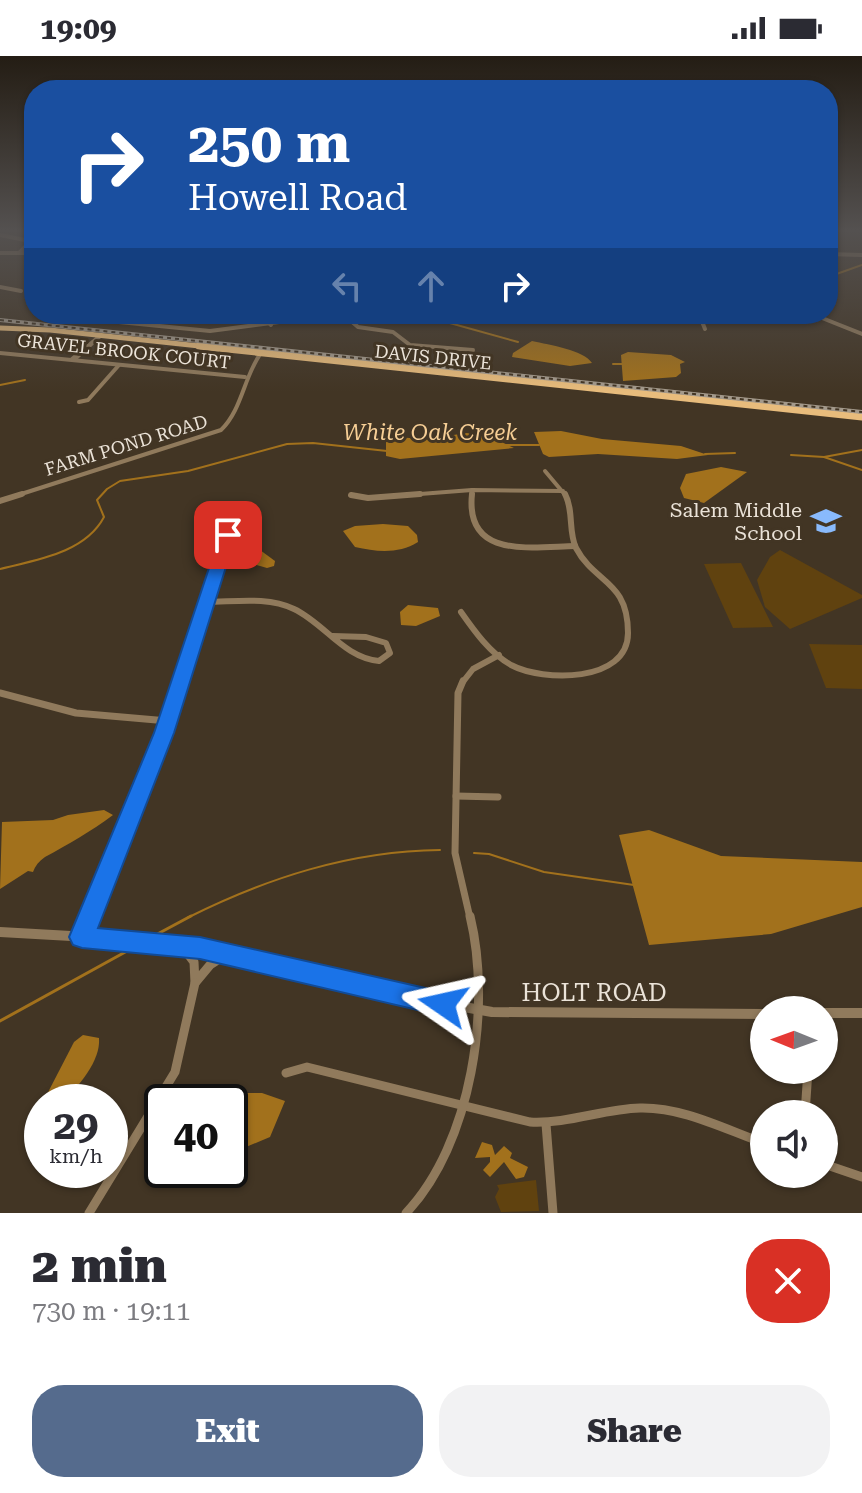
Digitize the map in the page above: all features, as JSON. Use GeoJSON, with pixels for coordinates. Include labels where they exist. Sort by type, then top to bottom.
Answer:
{"type":"FeatureCollection","features":[{"type":"Feature","properties":{"kind":"main road","name":"DAVIS DRIVE"},"geometry":{"type":"LineString","coordinates":[[0,328],[862,417]]}},
{"type":"Feature","properties":{"kind":"street"},"geometry":{"type":"LineString","coordinates":[[0,287],[21,291]]}},
{"type":"Feature","properties":{"kind":"street"},"geometry":{"type":"LineString","coordinates":[[138,324],[204,331],[277,324]]}},
{"type":"Feature","properties":{"kind":"street"},"geometry":{"type":"LineString","coordinates":[[354,324],[393,332],[410,345],[473,350]]}},
{"type":"Feature","properties":{"kind":"street"},"geometry":{"type":"LineString","coordinates":[[703,324],[705,329]]}},
{"type":"Feature","properties":{"kind":"street"},"geometry":{"type":"LineString","coordinates":[[837,324],[862,334]]}},
{"type":"Feature","properties":{"kind":"street"},"geometry":{"type":"LineString","coordinates":[[72,359],[100,336]]}},
{"type":"Feature","properties":{"kind":"street","name":"GRAVEL BROOK COURT"},"geometry":{"type":"LineString","coordinates":[[0,353],[245,377]]}},
{"type":"Feature","properties":{"kind":"street","name":"FARM POND ROAD"},"geometry":{"type":"LineString","coordinates":[[0,501],[221,430],[233,416],[245,377],[261,353]]}},
{"type":"Feature","properties":{"kind":"street"},"geometry":{"type":"LineString","coordinates":[[79,402],[88,400],[106,376],[119,365]]}},
{"type":"Feature","properties":{"kind":"street"},"geometry":{"type":"LineString","coordinates":[[461,612],[475,633],[499,655],[522,670],[546,675],[601,671],[623,658],[628,643],[622,599],[575,546],[568,500],[545,471]]}},
{"type":"Feature","properties":{"kind":"street"},"geometry":{"type":"LineString","coordinates":[[351,495],[368,498],[472,490],[563,491]]}},
{"type":"Feature","properties":{"kind":"street"},"geometry":{"type":"LineString","coordinates":[[472,490],[473,526],[485,538],[514,546],[575,546]]}},
{"type":"Feature","properties":{"kind":"street"},"geometry":{"type":"LineString","coordinates":[[82,937],[168,721],[228,535]]}},
{"type":"Feature","properties":{"kind":"street"},"geometry":{"type":"LineString","coordinates":[[206,602],[284,605],[298,611],[363,660],[379,661],[390,653],[386,643],[375,639],[333,636]]}},
{"type":"Feature","properties":{"kind":"street"},"geometry":{"type":"LineString","coordinates":[[406,1213],[425,1193],[463,1106],[477,1048],[477,945],[456,861],[459,687],[469,671],[499,655]]}},
{"type":"Feature","properties":{"kind":"street"},"geometry":{"type":"LineString","coordinates":[[0,693],[76,713],[168,721]]}},
{"type":"Feature","properties":{"kind":"street"},"geometry":{"type":"LineString","coordinates":[[456,796],[498,797]]}},
{"type":"Feature","properties":{"kind":"street","name":"HOLT ROAD"},"geometry":{"type":"LineString","coordinates":[[0,932],[182,946],[230,954],[386,993],[478,1010],[541,1014],[750,1014]]}},
{"type":"Feature","properties":{"kind":"street"},"geometry":{"type":"LineString","coordinates":[[89,1213],[175,1072],[195,983],[194,962],[182,946]]}},
{"type":"Feature","properties":{"kind":"street"},"geometry":{"type":"LineString","coordinates":[[195,983],[210,965],[230,954]]}},
{"type":"Feature","properties":{"kind":"street"},"geometry":{"type":"LineString","coordinates":[[838,1013],[862,1013]]}},
{"type":"Feature","properties":{"kind":"street"},"geometry":{"type":"LineString","coordinates":[[286,1073],[307,1067],[546,1124],[612,1111],[654,1109],[680,1114],[750,1138]]}},
{"type":"Feature","properties":{"kind":"street"},"geometry":{"type":"LineString","coordinates":[[546,1124],[553,1213]]}},
{"type":"Feature","properties":{"kind":"street"},"geometry":{"type":"LineString","coordinates":[[838,1169],[862,1177]]}},
{"type":"Feature","properties":{"kind":"shaded area"},"geometry":{"type":"Polygon","coordinates":[[[532,341],[574,351],[592,363],[570,366],[512,357],[513,353],[532,341]]]}},
{"type":"Feature","properties":{"kind":"shaded area"},"geometry":{"type":"Polygon","coordinates":[[[628,352],[671,355],[685,362],[680,364],[681,373],[676,377],[623,381],[621,355],[628,352]]]}},
{"type":"Feature","properties":{"kind":"shaded area"},"geometry":{"type":"Polygon","coordinates":[[[561,431],[602,439],[681,446],[708,455],[677,459],[598,454],[549,457],[543,454],[534,432],[561,431]]]}},
{"type":"Feature","properties":{"kind":"shaded area"},"geometry":{"type":"Polygon","coordinates":[[[467,433],[495,439],[514,448],[400,459],[386,456],[386,440],[394,437],[426,439],[467,433]]]}},
{"type":"Feature","properties":{"kind":"shaded area"},"geometry":{"type":"Polygon","coordinates":[[[721,467],[747,472],[704,503],[684,498],[680,488],[686,474],[721,467]]]}},
{"type":"Feature","properties":{"kind":"shaded area"},"geometry":{"type":"Polygon","coordinates":[[[355,526],[408,526],[417,535],[418,542],[396,550],[371,550],[355,547],[343,531],[355,526]]]}},
{"type":"Feature","properties":{"kind":"shaded area"},"geometry":{"type":"Polygon","coordinates":[[[230,540],[260,550],[275,561],[274,566],[267,568],[224,556],[230,540]]]}},
{"type":"Feature","properties":{"kind":"shaded area"},"geometry":{"type":"Polygon","coordinates":[[[780,550],[862,595],[862,598],[790,629],[765,607],[757,580],[770,557],[780,550]]]}},
{"type":"Feature","properties":{"kind":"shaded area"},"geometry":{"type":"Polygon","coordinates":[[[741,563],[773,627],[733,628],[704,564],[741,563]]]}},
{"type":"Feature","properties":{"kind":"shaded area"},"geometry":{"type":"Polygon","coordinates":[[[408,605],[438,608],[440,616],[416,626],[401,625],[400,612],[408,605]]]}},
{"type":"Feature","properties":{"kind":"shaded area"},"geometry":{"type":"Polygon","coordinates":[[[809,644],[862,645],[862,689],[826,688],[809,644]]]}},
{"type":"Feature","properties":{"kind":"shaded area"},"geometry":{"type":"Polygon","coordinates":[[[104,810],[113,815],[45,857],[33,872],[28,871],[0,889],[2,822],[53,820],[104,810]]]}},
{"type":"Feature","properties":{"kind":"shaded area"},"geometry":{"type":"Polygon","coordinates":[[[649,830],[721,856],[862,862],[862,907],[771,934],[649,945],[619,835],[649,830]]]}},
{"type":"Feature","properties":{"kind":"shaded area"},"geometry":{"type":"Polygon","coordinates":[[[83,1035],[99,1038],[92,1064],[78,1084],[52,1084],[74,1042],[83,1035]]]}},
{"type":"Feature","properties":{"kind":"shaded area"},"geometry":{"type":"Polygon","coordinates":[[[248,1093],[262,1093],[285,1101],[270,1137],[248,1146],[248,1093]]]}},
{"type":"Feature","properties":{"kind":"shaded area"},"geometry":{"type":"Polygon","coordinates":[[[482,1142],[492,1145],[495,1155],[504,1146],[512,1153],[510,1158],[528,1167],[524,1177],[516,1179],[504,1162],[490,1177],[483,1170],[490,1157],[475,1158],[482,1142]]]}},
{"type":"Feature","properties":{"kind":"shaded area"},"geometry":{"type":"Polygon","coordinates":[[[536,1180],[539,1211],[501,1212],[495,1197],[499,1189],[497,1185],[536,1180]]]}},
{"type":"Feature","properties":{"kind":"waterway"},"geometry":{"type":"LineString","coordinates":[[453,324],[518,342]]}},
{"type":"Feature","properties":{"kind":"waterway"},"geometry":{"type":"LineString","coordinates":[[613,364],[623,364]]}},
{"type":"Feature","properties":{"kind":"waterway"},"geometry":{"type":"LineString","coordinates":[[0,385],[25,380]]}},
{"type":"Feature","properties":{"kind":"waterway","name":"White Oak Creek"},"geometry":{"type":"LineString","coordinates":[[0,569],[44,558],[85,539],[104,517],[97,500],[120,481],[188,471],[287,444],[313,443],[387,451]]}},
{"type":"Feature","properties":{"kind":"waterway","name":"White Oak Creek"},"geometry":{"type":"LineString","coordinates":[[505,445],[539,445]]}},
{"type":"Feature","properties":{"kind":"waterway"},"geometry":{"type":"LineString","coordinates":[[824,457],[862,450]]}},
{"type":"Feature","properties":{"kind":"waterway","name":"White Oak Creek"},"geometry":{"type":"LineString","coordinates":[[705,454],[735,453]]}},
{"type":"Feature","properties":{"kind":"waterway","name":"White Oak Creek"},"geometry":{"type":"LineString","coordinates":[[791,455],[824,457]]}},
{"type":"Feature","properties":{"kind":"waterway","name":"White Oak Creek"},"geometry":{"type":"LineString","coordinates":[[824,457],[862,470]]}},
{"type":"Feature","properties":{"kind":"waterway"},"geometry":{"type":"LineString","coordinates":[[189,917],[278,879],[310,869],[374,855],[440,850]]}},
{"type":"Feature","properties":{"kind":"waterway"},"geometry":{"type":"LineString","coordinates":[[474,853],[489,854],[544,872],[634,885]]}},
{"type":"Feature","properties":{"kind":"waterway"},"geometry":{"type":"LineString","coordinates":[[150,938],[189,917]]}},
{"type":"Feature","properties":{"kind":"waterway"},"geometry":{"type":"LineString","coordinates":[[0,1021],[138,945]]}},
{"type":"Feature","properties":{"kind":"railway"},"geometry":{"type":"LineString","coordinates":[[0,320],[24,323]]}},
{"type":"Feature","properties":{"kind":"railway"},"geometry":{"type":"LineString","coordinates":[[37,324],[862,412]]}},
{"type":"Feature","properties":{"kind":"place","name":"Salem Middle School"},"geometry":{"type":"Point","coordinates":[826,521]}},
{"type":"Feature","properties":{"kind":"route"},"geometry":{"type":"LineString","coordinates":[[228,535],[164,733],[82,937],[200,948],[443,1004]]}}]}
